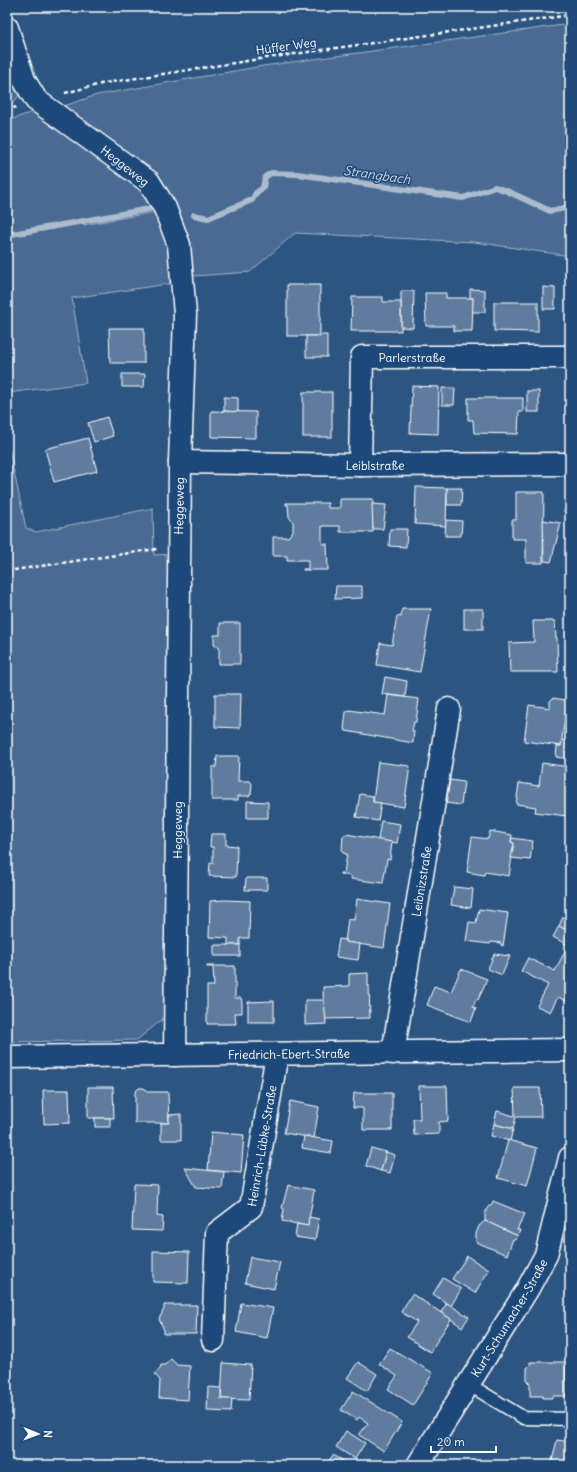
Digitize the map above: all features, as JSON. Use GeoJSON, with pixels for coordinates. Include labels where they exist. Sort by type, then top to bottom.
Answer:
{"type":"FeatureCollection","features":[{"type":"Feature","properties":{"kind":"street","name":"Heggeweg"},"geometry":{"type":"LineString","coordinates":[[7,28],[24,80],[36,100],[149,182],[165,208],[179,245],[185,314],[180,462],[175,1055]]}},
{"type":"Feature","properties":{"kind":"street","name":"Parlerstraße"},"geometry":{"type":"LineString","coordinates":[[360,465],[362,357],[570,357]]}},
{"type":"Feature","properties":{"kind":"street","name":"Leiblstraße"},"geometry":{"type":"LineString","coordinates":[[180,462],[360,465],[570,464]]}},
{"type":"Feature","properties":{"kind":"street","name":"Leibnizstraße"},"geometry":{"type":"LineString","coordinates":[[393,1053],[449,709]]}},
{"type":"Feature","properties":{"kind":"street","name":"Friedrich-Ebert-Straße"},"geometry":{"type":"LineString","coordinates":[[7,1057],[570,1050]]}},
{"type":"Feature","properties":{"kind":"street","name":"Heinrich-Lübke-Straße"},"geometry":{"type":"LineString","coordinates":[[213,1340],[217,1233],[251,1207],[277,1054]]}},
{"type":"Feature","properties":{"kind":"street","name":"Kurt-Schumacher-Straße"},"geometry":{"type":"LineString","coordinates":[[418,1465],[527,1290],[546,1255],[570,1158]]}},
{"type":"Feature","properties":{"kind":"lane"},"geometry":{"type":"LineString","coordinates":[[468,1384],[524,1418],[570,1419]]}},
{"type":"Feature","properties":{"kind":"path","name":"Hüffer Weg"},"geometry":{"type":"LineString","coordinates":[[7,111],[36,100],[105,83],[266,58],[570,15]]}},
{"type":"Feature","properties":{"kind":"path"},"geometry":{"type":"LineString","coordinates":[[7,571],[154,550]]}},
{"type":"Feature","properties":{"kind":"shaded area"},"geometry":{"type":"Polygon","coordinates":[[[570,24],[570,256],[474,242],[295,233],[250,272],[194,276],[186,244],[171,204],[61,107],[97,95],[263,66],[570,24]]]}},
{"type":"Feature","properties":{"kind":"shaded area"},"geometry":{"type":"Polygon","coordinates":[[[7,45],[20,91],[15,100],[7,107],[7,45]]]}},
{"type":"Feature","properties":{"kind":"shaded area"},"geometry":{"type":"Polygon","coordinates":[[[35,111],[137,179],[167,220],[175,283],[72,298],[86,383],[7,393],[7,121],[35,111]],[[151,207],[83,220],[83,225],[155,212],[151,207]]]}},
{"type":"Feature","properties":{"kind":"shaded area"},"geometry":{"type":"Polygon","coordinates":[[[7,439],[26,528],[36,532],[153,508],[154,555],[174,554],[169,1014],[137,1040],[7,1042],[7,439]]]}},
{"type":"Feature","properties":{"kind":"building"},"geometry":{"type":"Polygon","coordinates":[[[287,285],[320,285],[320,336],[287,336],[287,285]]]}},
{"type":"Feature","properties":{"kind":"building"},"geometry":{"type":"Polygon","coordinates":[[[543,287],[555,288],[555,309],[543,309],[543,287]]]}},
{"type":"Feature","properties":{"kind":"building"},"geometry":{"type":"Polygon","coordinates":[[[470,289],[485,290],[485,312],[472,312],[473,298],[470,298],[470,289]]]}},
{"type":"Feature","properties":{"kind":"building"},"geometry":{"type":"Polygon","coordinates":[[[401,291],[414,291],[413,328],[401,327],[401,291]]]}},
{"type":"Feature","properties":{"kind":"building"},"geometry":{"type":"Polygon","coordinates":[[[425,293],[446,293],[446,298],[473,298],[472,331],[454,331],[454,326],[426,326],[425,293]]]}},
{"type":"Feature","properties":{"kind":"building"},"geometry":{"type":"Polygon","coordinates":[[[352,297],[383,297],[383,302],[401,302],[401,331],[351,331],[352,297]]]}},
{"type":"Feature","properties":{"kind":"building"},"geometry":{"type":"Polygon","coordinates":[[[494,302],[538,302],[538,332],[494,331],[494,302]]]}},
{"type":"Feature","properties":{"kind":"building"},"geometry":{"type":"Polygon","coordinates":[[[109,328],[144,328],[144,363],[110,363],[109,328]]]}},
{"type":"Feature","properties":{"kind":"building"},"geometry":{"type":"Polygon","coordinates":[[[327,335],[327,357],[306,357],[306,336],[327,335]]]}},
{"type":"Feature","properties":{"kind":"building"},"geometry":{"type":"Polygon","coordinates":[[[122,374],[145,374],[144,387],[122,387],[122,374]]]}},
{"type":"Feature","properties":{"kind":"building"},"geometry":{"type":"Polygon","coordinates":[[[412,386],[439,387],[438,434],[410,433],[412,386]]]}},
{"type":"Feature","properties":{"kind":"building"},"geometry":{"type":"Polygon","coordinates":[[[442,388],[455,388],[454,405],[442,405],[442,388]]]}},
{"type":"Feature","properties":{"kind":"building"},"geometry":{"type":"Polygon","coordinates":[[[527,391],[539,391],[539,412],[527,412],[527,391]]]}},
{"type":"Feature","properties":{"kind":"building"},"geometry":{"type":"Polygon","coordinates":[[[303,392],[332,392],[332,437],[303,437],[303,392]]]}},
{"type":"Feature","properties":{"kind":"building"},"geometry":{"type":"Polygon","coordinates":[[[224,397],[238,398],[238,412],[224,411],[224,397]]]}},
{"type":"Feature","properties":{"kind":"building"},"geometry":{"type":"Polygon","coordinates":[[[468,398],[523,398],[523,412],[519,412],[518,434],[474,433],[473,420],[468,420],[468,398]]]}},
{"type":"Feature","properties":{"kind":"building"},"geometry":{"type":"Polygon","coordinates":[[[211,411],[256,412],[256,438],[211,437],[211,411]]]}},
{"type":"Feature","properties":{"kind":"building"},"geometry":{"type":"Polygon","coordinates":[[[107,417],[113,436],[94,442],[88,423],[107,417]]]}},
{"type":"Feature","properties":{"kind":"building"},"geometry":{"type":"Polygon","coordinates":[[[88,438],[97,471],[54,482],[45,449],[88,438]]]}},
{"type":"Feature","properties":{"kind":"building"},"geometry":{"type":"Polygon","coordinates":[[[416,487],[447,488],[446,526],[415,524],[416,487]]]}},
{"type":"Feature","properties":{"kind":"building"},"geometry":{"type":"Polygon","coordinates":[[[447,488],[462,488],[461,505],[447,505],[447,488]]]}},
{"type":"Feature","properties":{"kind":"building"},"geometry":{"type":"Polygon","coordinates":[[[516,492],[544,492],[543,563],[526,563],[526,539],[512,539],[512,520],[516,520],[516,492]]]}},
{"type":"Feature","properties":{"kind":"building"},"geometry":{"type":"Polygon","coordinates":[[[569,494],[570,512],[564,512],[569,494]]]}},
{"type":"Feature","properties":{"kind":"building"},"geometry":{"type":"Polygon","coordinates":[[[340,499],[373,499],[373,532],[340,532],[340,526],[322,526],[322,544],[327,544],[328,570],[303,570],[308,569],[308,560],[287,560],[287,556],[273,556],[273,537],[288,537],[293,531],[293,522],[289,517],[288,505],[286,505],[286,503],[328,503],[328,508],[340,508],[340,499]]]}},
{"type":"Feature","properties":{"kind":"building"},"geometry":{"type":"Polygon","coordinates":[[[372,504],[386,505],[383,529],[373,529],[372,504]]]}},
{"type":"Feature","properties":{"kind":"building"},"geometry":{"type":"Polygon","coordinates":[[[446,520],[462,521],[461,536],[445,536],[446,520]]]}},
{"type":"Feature","properties":{"kind":"building"},"geometry":{"type":"Polygon","coordinates":[[[543,520],[561,523],[551,562],[544,561],[543,520]]]}},
{"type":"Feature","properties":{"kind":"building"},"geometry":{"type":"Polygon","coordinates":[[[390,529],[407,529],[406,547],[389,546],[390,529]]]}},
{"type":"Feature","properties":{"kind":"building"},"geometry":{"type":"Polygon","coordinates":[[[336,586],[362,586],[362,598],[335,599],[336,586]]]}},
{"type":"Feature","properties":{"kind":"building"},"geometry":{"type":"Polygon","coordinates":[[[402,609],[431,609],[420,672],[377,665],[380,643],[392,645],[397,616],[401,617],[402,609]]]}},
{"type":"Feature","properties":{"kind":"building"},"geometry":{"type":"Polygon","coordinates":[[[464,609],[483,609],[483,629],[464,629],[464,609]]]}},
{"type":"Feature","properties":{"kind":"building"},"geometry":{"type":"Polygon","coordinates":[[[533,621],[555,621],[558,672],[510,672],[509,643],[534,642],[533,621]]]}},
{"type":"Feature","properties":{"kind":"building"},"geometry":{"type":"Polygon","coordinates":[[[220,623],[240,623],[240,664],[219,664],[219,646],[214,646],[214,635],[220,635],[220,623]]]}},
{"type":"Feature","properties":{"kind":"building"},"geometry":{"type":"Polygon","coordinates":[[[385,677],[407,681],[405,697],[382,694],[385,677]]]}},
{"type":"Feature","properties":{"kind":"building"},"geometry":{"type":"Polygon","coordinates":[[[215,694],[241,694],[240,728],[215,727],[215,694]]]}},
{"type":"Feature","properties":{"kind":"building"},"geometry":{"type":"Polygon","coordinates":[[[388,695],[419,699],[416,722],[414,722],[412,731],[414,731],[413,743],[346,731],[344,729],[346,712],[349,710],[385,715],[388,695]]]}},
{"type":"Feature","properties":{"kind":"building"},"geometry":{"type":"Polygon","coordinates":[[[553,698],[565,700],[567,703],[561,746],[524,741],[529,705],[550,708],[550,701],[553,698]]]}},
{"type":"Feature","properties":{"kind":"building"},"geometry":{"type":"Polygon","coordinates":[[[562,740],[570,741],[570,759],[556,757],[557,746],[561,746],[562,740]]]}},
{"type":"Feature","properties":{"kind":"building"},"geometry":{"type":"Polygon","coordinates":[[[217,756],[239,756],[238,781],[250,781],[252,784],[251,794],[249,796],[238,796],[238,800],[212,800],[212,767],[216,767],[217,756]]]}},
{"type":"Feature","properties":{"kind":"building"},"geometry":{"type":"Polygon","coordinates":[[[378,762],[410,766],[404,807],[373,802],[378,762]]]}},
{"type":"Feature","properties":{"kind":"building"},"geometry":{"type":"Polygon","coordinates":[[[542,763],[570,767],[570,797],[567,816],[535,812],[536,807],[516,804],[519,783],[539,786],[542,763]]]}},
{"type":"Feature","properties":{"kind":"building"},"geometry":{"type":"Polygon","coordinates":[[[450,780],[464,782],[461,805],[446,803],[450,780]]]}},
{"type":"Feature","properties":{"kind":"building"},"geometry":{"type":"Polygon","coordinates":[[[360,794],[373,796],[373,802],[381,803],[378,821],[356,817],[360,794]]]}},
{"type":"Feature","properties":{"kind":"building"},"geometry":{"type":"Polygon","coordinates":[[[247,801],[268,802],[268,818],[247,818],[247,801]]]}},
{"type":"Feature","properties":{"kind":"building"},"geometry":{"type":"Polygon","coordinates":[[[381,821],[400,824],[397,843],[378,840],[381,821]]]}},
{"type":"Feature","properties":{"kind":"building"},"geometry":{"type":"Polygon","coordinates":[[[490,831],[512,835],[511,842],[514,843],[509,876],[485,872],[484,875],[467,872],[472,837],[488,839],[490,831]]]}},
{"type":"Feature","properties":{"kind":"building"},"geometry":{"type":"Polygon","coordinates":[[[211,834],[226,834],[226,845],[237,846],[236,877],[209,876],[210,863],[213,863],[213,847],[210,847],[211,834]]]}},
{"type":"Feature","properties":{"kind":"building"},"geometry":{"type":"Polygon","coordinates":[[[346,834],[392,842],[390,860],[387,859],[383,883],[351,879],[351,876],[340,874],[344,873],[347,854],[343,853],[342,849],[343,836],[346,834]]]}},
{"type":"Feature","properties":{"kind":"building"},"geometry":{"type":"Polygon","coordinates":[[[512,838],[533,841],[530,860],[511,858],[514,843],[511,842],[512,838]]]}},
{"type":"Feature","properties":{"kind":"building"},"geometry":{"type":"Polygon","coordinates":[[[246,878],[267,878],[267,890],[245,890],[246,878]]]}},
{"type":"Feature","properties":{"kind":"building"},"geometry":{"type":"Polygon","coordinates":[[[454,887],[473,889],[471,908],[451,905],[454,887]]]}},
{"type":"Feature","properties":{"kind":"building"},"geometry":{"type":"Polygon","coordinates":[[[357,899],[390,904],[384,948],[345,942],[348,919],[354,920],[357,899]]]}},
{"type":"Feature","properties":{"kind":"building"},"geometry":{"type":"Polygon","coordinates":[[[210,901],[250,901],[249,938],[240,938],[240,945],[228,945],[228,938],[209,937],[210,901]]]}},
{"type":"Feature","properties":{"kind":"building"},"geometry":{"type":"Polygon","coordinates":[[[479,909],[508,913],[503,946],[501,943],[491,942],[490,944],[466,941],[469,922],[476,923],[479,909]]]}},
{"type":"Feature","properties":{"kind":"building"},"geometry":{"type":"Polygon","coordinates":[[[563,917],[570,920],[570,932],[559,926],[563,917]]]}},
{"type":"Feature","properties":{"kind":"building"},"geometry":{"type":"Polygon","coordinates":[[[559,926],[570,932],[570,942],[568,945],[553,937],[559,926]]]}},
{"type":"Feature","properties":{"kind":"building"},"geometry":{"type":"Polygon","coordinates":[[[339,939],[345,940],[345,942],[360,944],[358,960],[336,957],[339,939]]]}},
{"type":"Feature","properties":{"kind":"building"},"geometry":{"type":"Polygon","coordinates":[[[214,945],[240,945],[240,956],[214,956],[214,945]]]}},
{"type":"Feature","properties":{"kind":"building"},"geometry":{"type":"Polygon","coordinates":[[[566,949],[570,951],[570,1003],[558,997],[550,1012],[537,1006],[548,985],[521,971],[528,958],[555,971],[566,949]]]}},
{"type":"Feature","properties":{"kind":"building"},"geometry":{"type":"Polygon","coordinates":[[[494,954],[510,956],[502,975],[488,969],[494,954]]]}},
{"type":"Feature","properties":{"kind":"building"},"geometry":{"type":"Polygon","coordinates":[[[207,966],[235,966],[235,998],[241,998],[242,1003],[242,1013],[235,1013],[236,1024],[207,1024],[207,986],[214,986],[213,967],[207,966]]]}},
{"type":"Feature","properties":{"kind":"building"},"geometry":{"type":"Polygon","coordinates":[[[461,969],[487,979],[478,1000],[476,999],[473,1007],[476,1008],[471,1022],[427,1005],[434,986],[451,992],[461,969]]]}},
{"type":"Feature","properties":{"kind":"building"},"geometry":{"type":"Polygon","coordinates":[[[368,973],[370,1018],[324,1019],[323,987],[349,986],[349,974],[368,973]]]}},
{"type":"Feature","properties":{"kind":"building"},"geometry":{"type":"Polygon","coordinates":[[[305,1000],[324,1000],[326,1024],[305,1025],[305,1000]]]}},
{"type":"Feature","properties":{"kind":"building"},"geometry":{"type":"Polygon","coordinates":[[[274,1001],[274,1022],[248,1022],[248,1002],[274,1001]]]}},
{"type":"Feature","properties":{"kind":"building"},"geometry":{"type":"Polygon","coordinates":[[[419,1086],[447,1086],[448,1121],[439,1122],[439,1134],[414,1135],[413,1119],[420,1119],[419,1086]]]}},
{"type":"Feature","properties":{"kind":"building"},"geometry":{"type":"Polygon","coordinates":[[[88,1087],[113,1087],[114,1118],[88,1118],[88,1087]]]}},
{"type":"Feature","properties":{"kind":"building"},"geometry":{"type":"Polygon","coordinates":[[[139,1088],[144,1088],[148,1092],[168,1092],[169,1123],[135,1123],[135,1092],[139,1088]]]}},
{"type":"Feature","properties":{"kind":"building"},"geometry":{"type":"Polygon","coordinates":[[[514,1088],[540,1088],[541,1117],[515,1117],[514,1088]]]}},
{"type":"Feature","properties":{"kind":"building"},"geometry":{"type":"Polygon","coordinates":[[[43,1090],[69,1090],[70,1123],[44,1124],[43,1090]]]}},
{"type":"Feature","properties":{"kind":"building"},"geometry":{"type":"Polygon","coordinates":[[[354,1093],[392,1093],[392,1130],[363,1130],[363,1108],[353,1108],[354,1093]]]}},
{"type":"Feature","properties":{"kind":"building"},"geometry":{"type":"Polygon","coordinates":[[[290,1101],[319,1107],[314,1138],[284,1133],[290,1101]]]}},
{"type":"Feature","properties":{"kind":"building"},"geometry":{"type":"Polygon","coordinates":[[[497,1111],[516,1117],[513,1129],[494,1124],[497,1111]]]}},
{"type":"Feature","properties":{"kind":"building"},"geometry":{"type":"Polygon","coordinates":[[[181,1114],[181,1140],[161,1140],[161,1123],[169,1123],[169,1115],[181,1114]]]}},
{"type":"Feature","properties":{"kind":"building"},"geometry":{"type":"Polygon","coordinates":[[[95,1118],[110,1118],[110,1127],[95,1127],[95,1118]]]}},
{"type":"Feature","properties":{"kind":"building"},"geometry":{"type":"Polygon","coordinates":[[[494,1124],[513,1129],[510,1141],[491,1136],[494,1124]]]}},
{"type":"Feature","properties":{"kind":"building"},"geometry":{"type":"Polygon","coordinates":[[[211,1132],[244,1135],[241,1173],[208,1170],[211,1132]]]}},
{"type":"Feature","properties":{"kind":"building"},"geometry":{"type":"Polygon","coordinates":[[[304,1136],[333,1141],[331,1153],[302,1148],[304,1136]]]}},
{"type":"Feature","properties":{"kind":"building"},"geometry":{"type":"Polygon","coordinates":[[[508,1140],[537,1148],[527,1186],[498,1178],[508,1140]]]}},
{"type":"Feature","properties":{"kind":"building"},"geometry":{"type":"Polygon","coordinates":[[[371,1148],[386,1152],[381,1171],[366,1166],[371,1148]]]}},
{"type":"Feature","properties":{"kind":"building"},"geometry":{"type":"Polygon","coordinates":[[[386,1152],[395,1155],[390,1173],[381,1171],[386,1152]]]}},
{"type":"Feature","properties":{"kind":"building"},"geometry":{"type":"Polygon","coordinates":[[[185,1168],[224,1172],[222,1189],[196,1187],[185,1168]]]}},
{"type":"Feature","properties":{"kind":"building"},"geometry":{"type":"Polygon","coordinates":[[[134,1184],[158,1185],[157,1216],[163,1217],[162,1231],[132,1230],[134,1184]]]}},
{"type":"Feature","properties":{"kind":"building"},"geometry":{"type":"Polygon","coordinates":[[[288,1185],[314,1190],[308,1226],[282,1221],[284,1209],[282,1208],[288,1185]]]}},
{"type":"Feature","properties":{"kind":"building"},"geometry":{"type":"Polygon","coordinates":[[[493,1201],[525,1214],[517,1230],[520,1230],[518,1236],[485,1221],[485,1214],[493,1201]]]}},
{"type":"Feature","properties":{"kind":"building"},"geometry":{"type":"Polygon","coordinates":[[[309,1217],[319,1219],[315,1240],[295,1237],[297,1224],[308,1226],[309,1217]]]}},
{"type":"Feature","properties":{"kind":"building"},"geometry":{"type":"Polygon","coordinates":[[[485,1221],[518,1236],[515,1240],[513,1239],[507,1255],[476,1242],[476,1234],[479,1226],[485,1221]]]}},
{"type":"Feature","properties":{"kind":"building"},"geometry":{"type":"Polygon","coordinates":[[[153,1251],[189,1252],[188,1283],[153,1282],[153,1251]]]}},
{"type":"Feature","properties":{"kind":"building"},"geometry":{"type":"Polygon","coordinates":[[[467,1256],[489,1270],[475,1293],[452,1279],[467,1256]]]}},
{"type":"Feature","properties":{"kind":"building"},"geometry":{"type":"Polygon","coordinates":[[[250,1257],[280,1262],[274,1289],[245,1283],[250,1257]]]}},
{"type":"Feature","properties":{"kind":"building"},"geometry":{"type":"Polygon","coordinates":[[[443,1278],[461,1289],[451,1306],[433,1294],[443,1278]]]}},
{"type":"Feature","properties":{"kind":"building"},"geometry":{"type":"Polygon","coordinates":[[[412,1294],[451,1319],[430,1352],[407,1337],[417,1322],[401,1312],[412,1294]]]}},
{"type":"Feature","properties":{"kind":"building"},"geometry":{"type":"Polygon","coordinates":[[[241,1303],[273,1308],[267,1338],[236,1332],[241,1303]]]}},
{"type":"Feature","properties":{"kind":"building"},"geometry":{"type":"Polygon","coordinates":[[[447,1303],[469,1317],[462,1327],[441,1312],[447,1303]]]}},
{"type":"Feature","properties":{"kind":"building"},"geometry":{"type":"Polygon","coordinates":[[[164,1305],[197,1305],[196,1334],[164,1334],[164,1330],[159,1319],[164,1309],[164,1305]]]}},
{"type":"Feature","properties":{"kind":"building"},"geometry":{"type":"Polygon","coordinates":[[[390,1348],[433,1373],[413,1405],[388,1389],[397,1376],[379,1364],[390,1348]]]}},
{"type":"Feature","properties":{"kind":"building"},"geometry":{"type":"Polygon","coordinates":[[[171,1359],[177,1365],[190,1366],[188,1400],[159,1398],[160,1380],[154,1374],[160,1369],[161,1365],[165,1365],[171,1359]]]}},
{"type":"Feature","properties":{"kind":"building"},"geometry":{"type":"Polygon","coordinates":[[[358,1362],[377,1374],[367,1391],[347,1378],[358,1362]]]}},
{"type":"Feature","properties":{"kind":"building"},"geometry":{"type":"Polygon","coordinates":[[[530,1362],[566,1362],[566,1396],[543,1398],[543,1396],[530,1396],[530,1384],[527,1381],[527,1368],[530,1365],[530,1362]]]}},
{"type":"Feature","properties":{"kind":"building"},"geometry":{"type":"Polygon","coordinates":[[[223,1363],[251,1365],[249,1400],[221,1399],[223,1363]]]}},
{"type":"Feature","properties":{"kind":"building"},"geometry":{"type":"Polygon","coordinates":[[[208,1387],[221,1388],[221,1399],[232,1399],[231,1412],[207,1411],[208,1387]]]}},
{"type":"Feature","properties":{"kind":"building"},"geometry":{"type":"Polygon","coordinates":[[[353,1391],[402,1422],[384,1451],[359,1435],[368,1423],[359,1417],[357,1420],[341,1410],[353,1391]]]}},
{"type":"Feature","properties":{"kind":"building"},"geometry":{"type":"Polygon","coordinates":[[[346,1431],[365,1443],[355,1459],[336,1447],[346,1431]]]}},
{"type":"Feature","properties":{"kind":"building"},"geometry":{"type":"Polygon","coordinates":[[[557,1440],[570,1442],[570,1458],[568,1465],[551,1465],[557,1440]]]}},
{"type":"Feature","properties":{"kind":"building"},"geometry":{"type":"Polygon","coordinates":[[[333,1455],[342,1460],[349,1465],[326,1465],[333,1455]]]}},
{"type":"Feature","properties":{"kind":"waterway"},"geometry":{"type":"LineString","coordinates":[[7,74],[10,83],[10,92],[7,98]]}},
{"type":"Feature","properties":{"kind":"waterway","name":"Strangbach"},"geometry":{"type":"LineString","coordinates":[[194,215],[208,218],[252,200],[256,193],[263,188],[265,177],[271,173],[297,174],[463,198],[495,187],[550,211],[570,207]]}},
{"type":"Feature","properties":{"kind":"waterway","name":"Strangbach"},"geometry":{"type":"LineString","coordinates":[[7,235],[149,209]]}}]}
